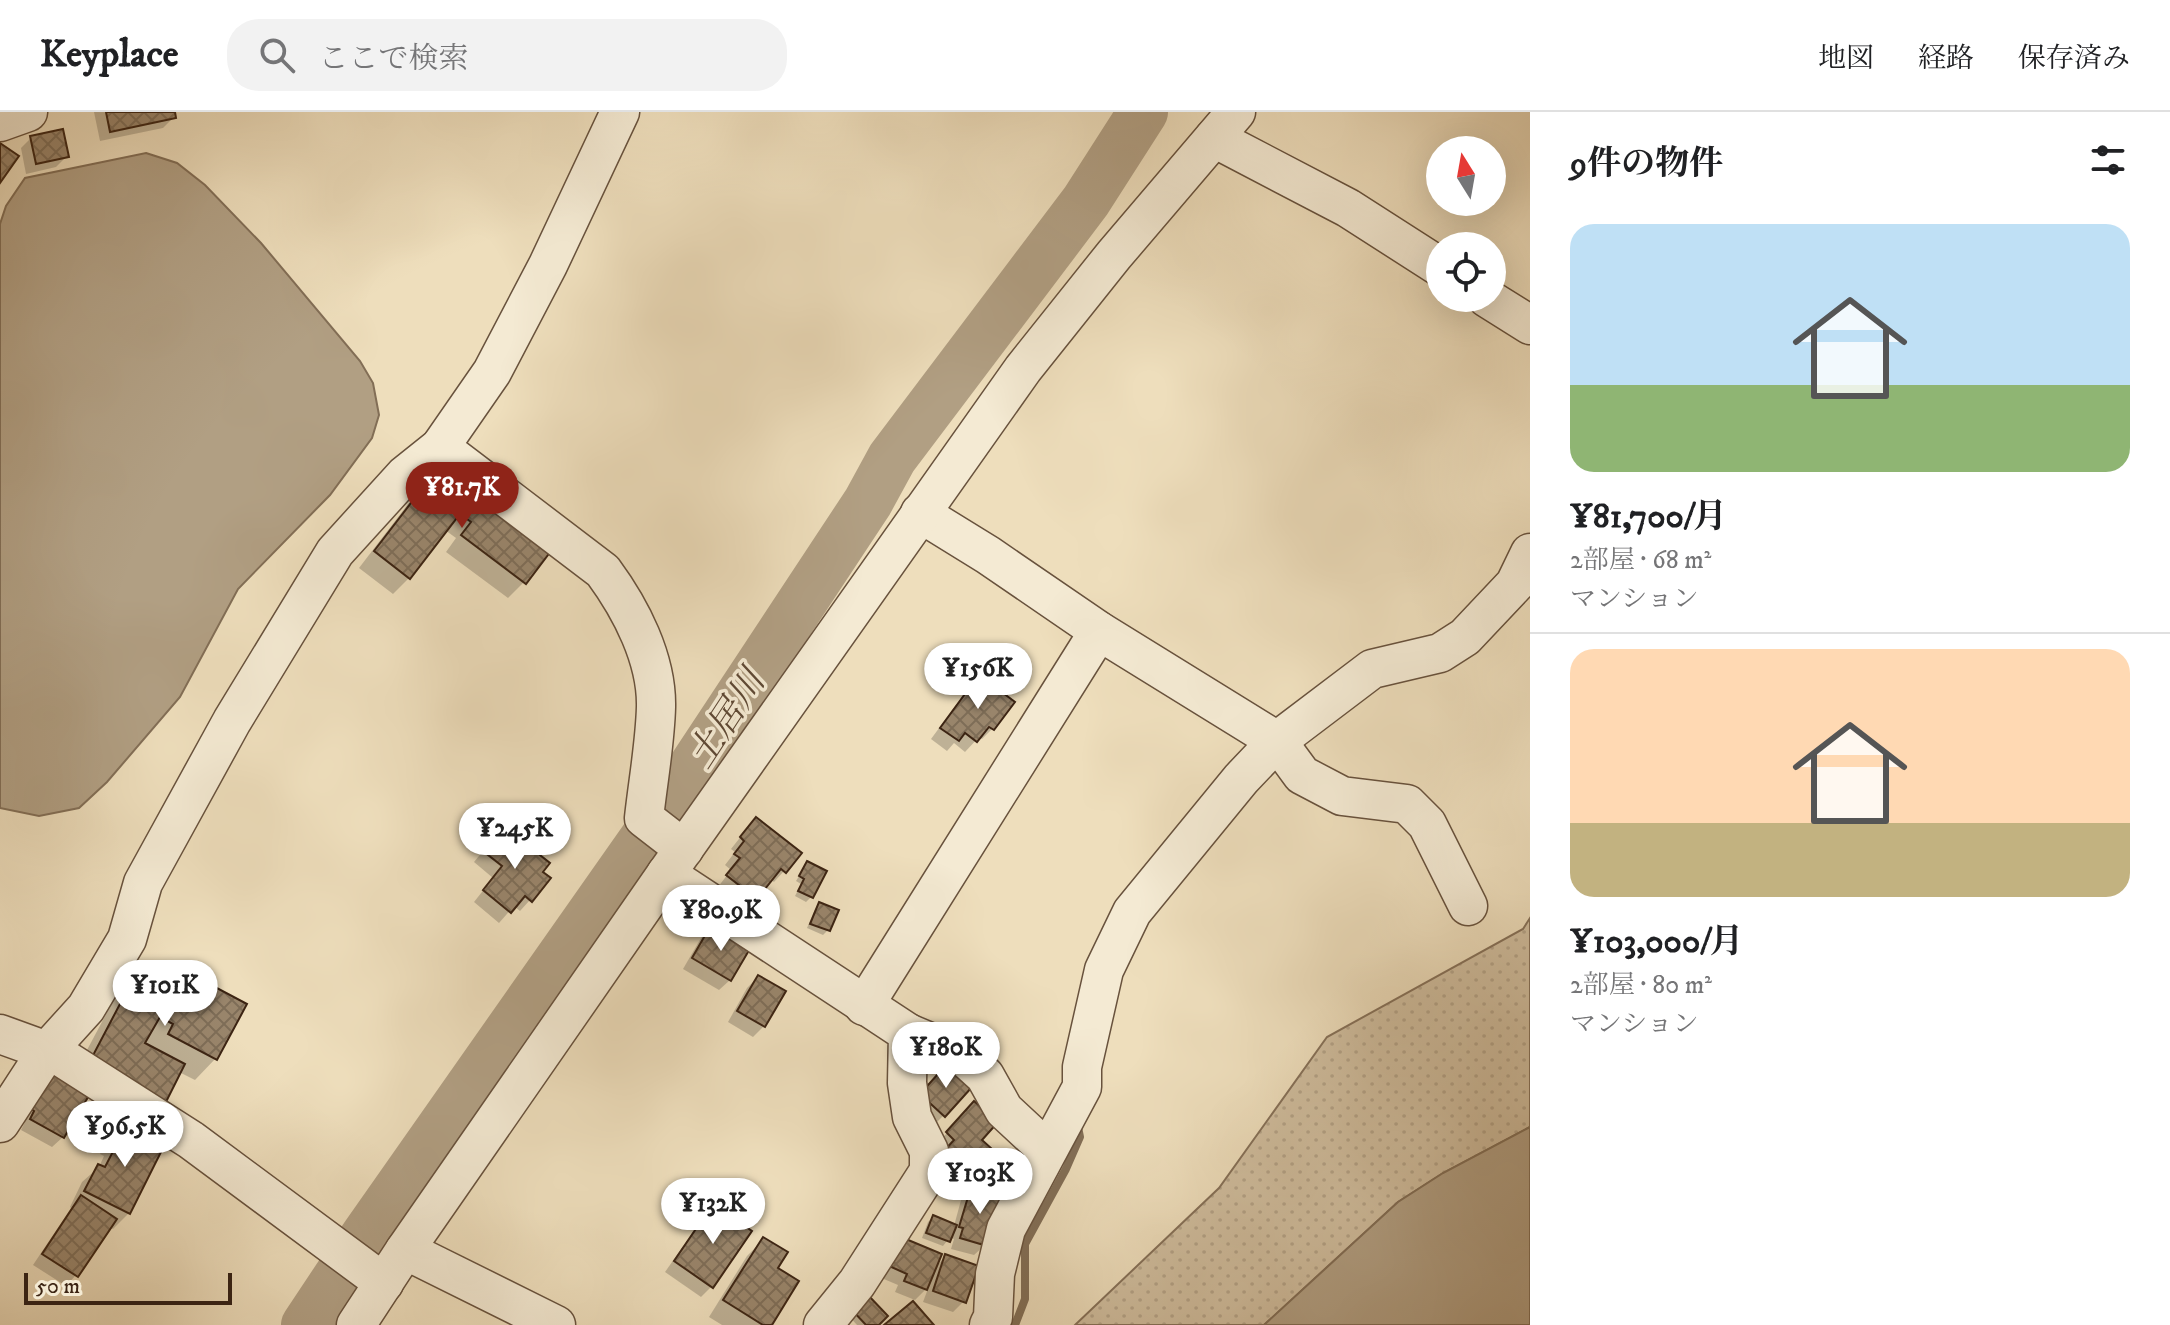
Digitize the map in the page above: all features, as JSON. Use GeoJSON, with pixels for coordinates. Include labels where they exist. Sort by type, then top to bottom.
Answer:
{"type":"FeatureCollection","features":[{"type":"Feature","properties":{"kind":"street"},"geometry":{"type":"LineString","coordinates":[[0,122],[28,112]]}},
{"type":"Feature","properties":{"kind":"street"},"geometry":{"type":"LineString","coordinates":[[0,1123],[47,1051],[86,1008],[127,939],[143,883],[232,721],[335,552],[405,475],[440,447],[492,372],[548,265],[620,112]]}},
{"type":"Feature","properties":{"kind":"street"},"geometry":{"type":"LineString","coordinates":[[356,1325],[375,1276],[405,1250],[666,845],[920,513],[1023,369],[1114,255],[1225,125],[1426,258]]}},
{"type":"Feature","properties":{"kind":"street"},"geometry":{"type":"LineString","coordinates":[[1506,310],[1530,325]]}},
{"type":"Feature","properties":{"kind":"street"},"geometry":{"type":"LineString","coordinates":[[440,447],[603,571],[623,598],[651,663],[666,845],[864,1006],[908,1033],[963,1056],[985,1076],[1004,1110],[1047,1150]]}},
{"type":"Feature","properties":{"kind":"street"},"geometry":{"type":"LineString","coordinates":[[920,513],[1099,631],[1277,741],[1302,775],[1342,796],[1407,804],[1427,824],[1468,906]]}},
{"type":"Feature","properties":{"kind":"street"},"geometry":{"type":"LineString","coordinates":[[989,1325],[993,1317],[995,1274],[1006,1229],[1082,1087],[1082,1067],[1104,970],[1132,912],[1241,779],[1277,741],[1372,669],[1440,653],[1465,637],[1515,584],[1530,553]]}},
{"type":"Feature","properties":{"kind":"street"},"geometry":{"type":"LineString","coordinates":[[864,1006],[1099,631]]}},
{"type":"Feature","properties":{"kind":"street"},"geometry":{"type":"LineString","coordinates":[[823,1325],[857,1283],[929,1171],[929,1151],[912,1117],[908,1033]]}},
{"type":"Feature","properties":{"kind":"street"},"geometry":{"type":"LineString","coordinates":[[0,1034],[58,1055],[191,1140],[375,1276]]}},
{"type":"Feature","properties":{"kind":"street"},"geometry":{"type":"LineString","coordinates":[[405,1250],[556,1325]]}},
{"type":"Feature","properties":{"kind":"shaded area"},"geometry":{"type":"Polygon","coordinates":[[[146,153],[177,163],[205,185],[261,243],[360,361],[373,383],[379,415],[372,438],[330,495],[238,589],[180,697],[107,782],[79,808],[39,816],[0,808],[0,224],[6,206],[25,178],[146,153]]]}},
{"type":"Feature","properties":{"kind":"shaded area"},"geometry":{"type":"Polygon","coordinates":[[[1530,918],[1530,1127],[1443,1173],[1398,1202],[1264,1325],[1075,1325],[1219,1188],[1327,1037],[1523,929],[1530,918]]]}},
{"type":"Feature","properties":{"kind":"shaded area"},"geometry":{"type":"Polygon","coordinates":[[[1530,1127],[1530,1325],[1264,1325],[1398,1202],[1443,1173],[1530,1127]]]}},
{"type":"Feature","properties":{"kind":"building"},"geometry":{"type":"Polygon","coordinates":[[[106,112],[175,112],[176,118],[110,132],[106,112]]]}},
{"type":"Feature","properties":{"kind":"building"},"geometry":{"type":"Polygon","coordinates":[[[63,129],[69,157],[36,164],[30,136],[63,129]]]}},
{"type":"Feature","properties":{"kind":"building"},"geometry":{"type":"Polygon","coordinates":[[[0,143],[19,156],[0,183],[0,143]]]}},
{"type":"Feature","properties":{"kind":"building"},"geometry":{"type":"Polygon","coordinates":[[[449,468],[554,547],[526,584],[461,535],[471,522],[460,514],[410,579],[374,551],[424,486],[431,492],[449,468]]]}},
{"type":"Feature","properties":{"kind":"building"},"geometry":{"type":"Polygon","coordinates":[[[979,675],[1015,702],[994,730],[989,727],[977,742],[965,733],[959,741],[940,728],[979,675]]]}},
{"type":"Feature","properties":{"kind":"building"},"geometry":{"type":"Polygon","coordinates":[[[756,817],[802,853],[786,873],[781,869],[757,899],[726,875],[740,858],[734,854],[744,841],[740,837],[756,817]]]}},
{"type":"Feature","properties":{"kind":"building"},"geometry":{"type":"Polygon","coordinates":[[[503,826],[550,863],[543,872],[551,878],[532,902],[525,896],[511,913],[483,890],[502,866],[483,851],[503,826]]]}},
{"type":"Feature","properties":{"kind":"building"},"geometry":{"type":"Polygon","coordinates":[[[807,861],[827,871],[813,898],[798,891],[804,879],[799,876],[807,861]]]}},
{"type":"Feature","properties":{"kind":"building"},"geometry":{"type":"Polygon","coordinates":[[[819,902],[839,910],[830,931],[810,924],[819,902]]]}},
{"type":"Feature","properties":{"kind":"building"},"geometry":{"type":"Polygon","coordinates":[[[711,925],[751,947],[731,981],[692,958],[711,925]]]}},
{"type":"Feature","properties":{"kind":"building"},"geometry":{"type":"Polygon","coordinates":[[[141,964],[178,983],[185,971],[247,1004],[217,1060],[168,1034],[173,1024],[160,1017],[145,1043],[185,1064],[166,1102],[90,1061],[141,964]]]}},
{"type":"Feature","properties":{"kind":"building"},"geometry":{"type":"Polygon","coordinates":[[[758,975],[786,991],[765,1027],[737,1011],[758,975]]]}},
{"type":"Feature","properties":{"kind":"building"},"geometry":{"type":"Polygon","coordinates":[[[947,1064],[972,1087],[945,1117],[920,1094],[947,1064]]]}},
{"type":"Feature","properties":{"kind":"building"},"geometry":{"type":"Polygon","coordinates":[[[50,1069],[91,1092],[64,1138],[30,1119],[34,1111],[28,1107],[50,1069]]]}},
{"type":"Feature","properties":{"kind":"building"},"geometry":{"type":"Polygon","coordinates":[[[974,1101],[998,1122],[982,1140],[992,1149],[963,1181],[951,1170],[956,1163],[943,1152],[954,1140],[946,1132],[974,1101]]]}},
{"type":"Feature","properties":{"kind":"building"},"geometry":{"type":"Polygon","coordinates":[[[124,1120],[149,1132],[144,1141],[162,1150],[130,1214],[84,1191],[98,1164],[105,1167],[119,1140],[115,1138],[124,1120]]]}},
{"type":"Feature","properties":{"kind":"building"},"geometry":{"type":"Polygon","coordinates":[[[971,1187],[1002,1196],[987,1246],[960,1238],[963,1228],[959,1227],[971,1187]]]}},
{"type":"Feature","properties":{"kind":"building"},"geometry":{"type":"Polygon","coordinates":[[[81,1195],[117,1219],[78,1277],[42,1254],[81,1195]]]}},
{"type":"Feature","properties":{"kind":"building"},"geometry":{"type":"Polygon","coordinates":[[[713,1204],[752,1231],[713,1288],[674,1261],[713,1204]]]}},
{"type":"Feature","properties":{"kind":"building"},"geometry":{"type":"Polygon","coordinates":[[[933,1215],[957,1225],[950,1242],[926,1233],[933,1215]]]}},
{"type":"Feature","properties":{"kind":"building"},"geometry":{"type":"Polygon","coordinates":[[[763,1237],[788,1252],[778,1268],[799,1281],[772,1325],[763,1325],[723,1300],[763,1237]]]}},
{"type":"Feature","properties":{"kind":"building"},"geometry":{"type":"Polygon","coordinates":[[[901,1237],[942,1254],[927,1290],[904,1281],[907,1274],[889,1266],[901,1237]]]}},
{"type":"Feature","properties":{"kind":"building"},"geometry":{"type":"Polygon","coordinates":[[[945,1254],[979,1266],[966,1303],[933,1291],[945,1254]]]}},
{"type":"Feature","properties":{"kind":"building"},"geometry":{"type":"Polygon","coordinates":[[[867,1294],[888,1316],[879,1325],[866,1325],[851,1309],[867,1294]]]}},
{"type":"Feature","properties":{"kind":"building"},"geometry":{"type":"Polygon","coordinates":[[[913,1301],[934,1325],[884,1325],[913,1301]]]}},
{"type":"Feature","properties":{"kind":"waterway","name":"土居川"},"geometry":{"type":"LineString","coordinates":[[306,1325],[668,805],[868,502],[892,458],[1086,201],[1143,112]]}},
{"type":"Feature","properties":{"kind":"waterway"},"geometry":{"type":"LineString","coordinates":[[1015,1325],[1025,1299],[1025,1244],[1080,1137],[1077,1122]]}}]}
